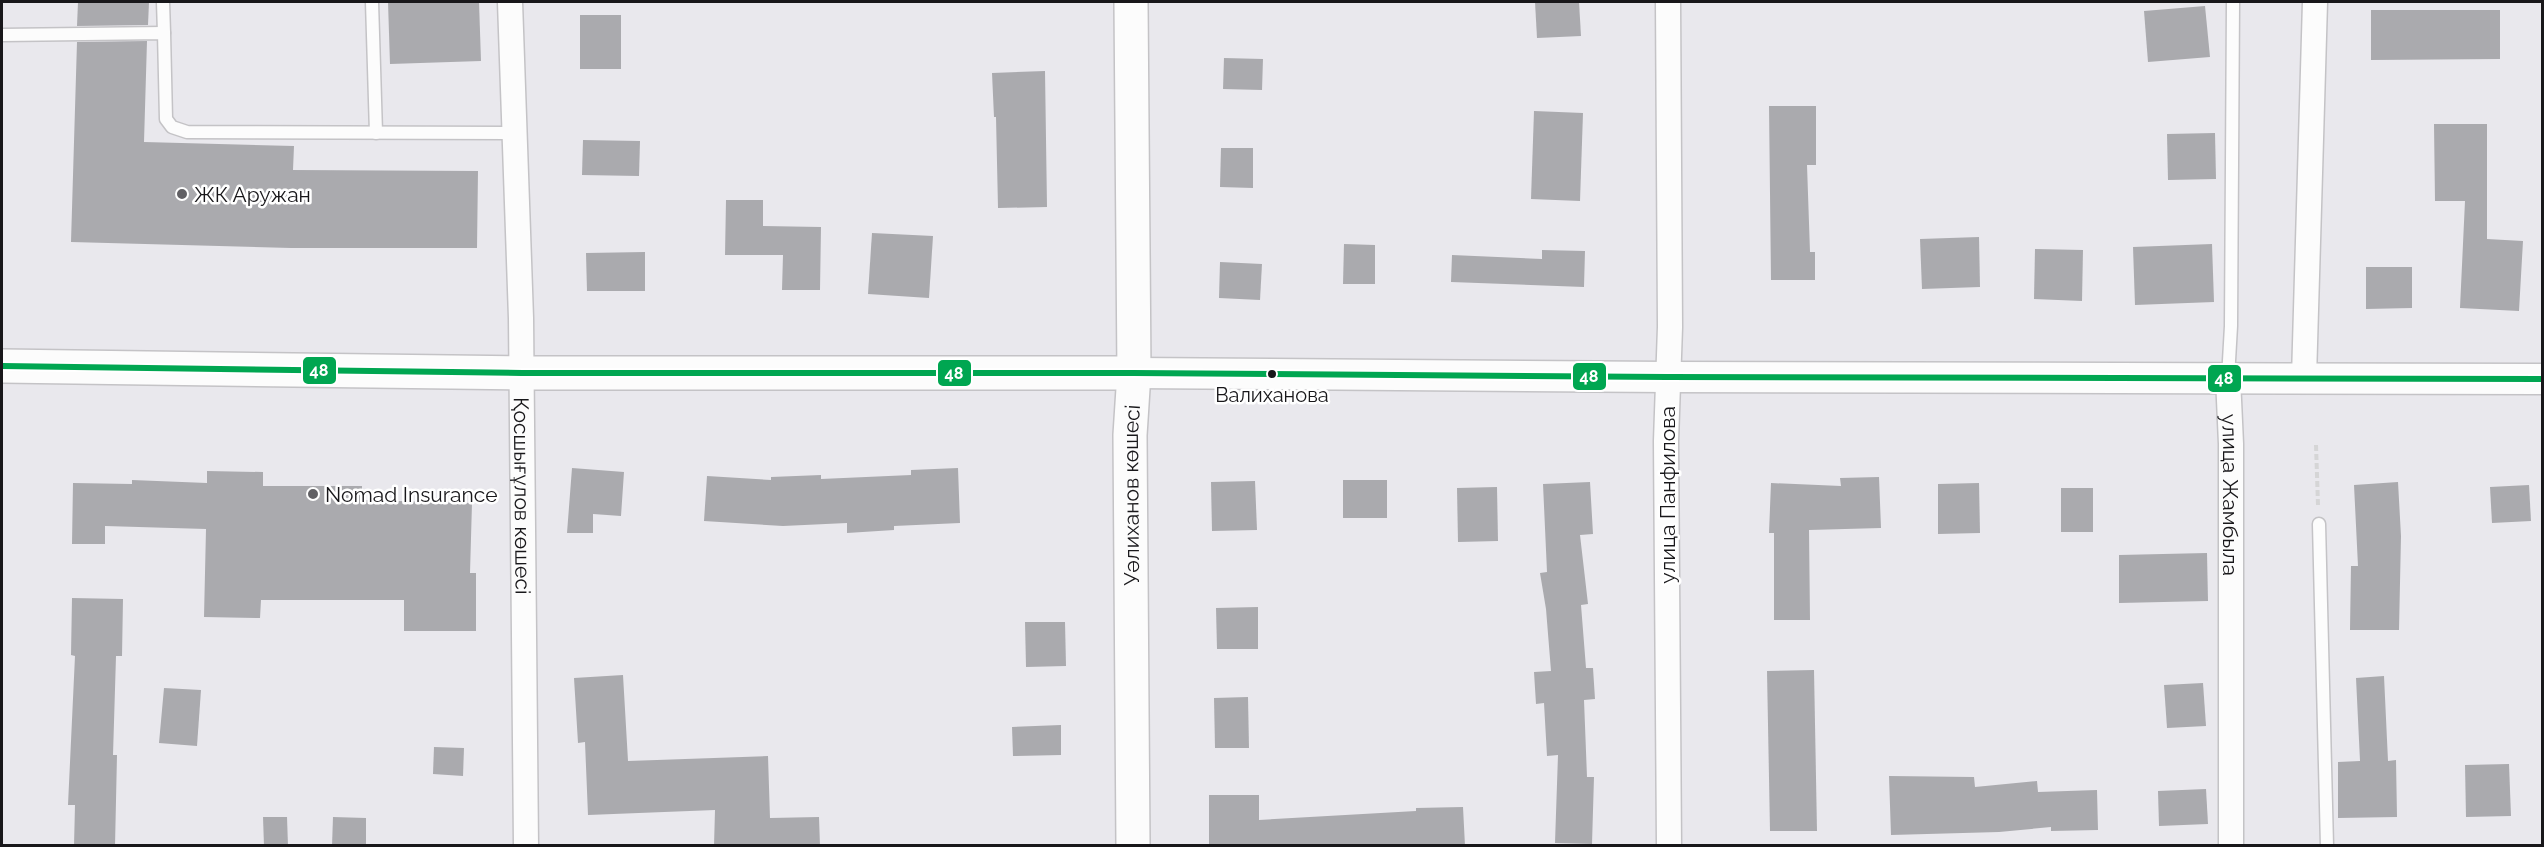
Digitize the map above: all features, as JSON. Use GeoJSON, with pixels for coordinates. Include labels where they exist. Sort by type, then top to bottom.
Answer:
{"type":"FeatureCollection","features":[{"type":"Feature","properties":{"kind":"main road","name":"Уәлиханов көшесі"},"geometry":{"type":"LineString","coordinates":[[1131,2],[1134,373],[1130,435],[1132,846]]}},
{"type":"Feature","properties":{"kind":"main road"},"geometry":{"type":"LineString","coordinates":[[2,366],[522,373],[1134,373]]}},
{"type":"Feature","properties":{"kind":"street","name":"Қосшығұлов көшесі"},"geometry":{"type":"LineString","coordinates":[[510,2],[522,373],[526,846]]}},
{"type":"Feature","properties":{"kind":"street","name":"улица Панфилова"},"geometry":{"type":"LineString","coordinates":[[1668,2],[1670,327],[1667,377],[1670,846]]}},
{"type":"Feature","properties":{"kind":"street"},"geometry":{"type":"LineString","coordinates":[[2304,378],[2315,2]]}},
{"type":"Feature","properties":{"kind":"street"},"geometry":{"type":"LineString","coordinates":[[1134,373],[2542,379]]}},
{"type":"Feature","properties":{"kind":"street","name":"улица Жамбыла"},"geometry":{"type":"LineString","coordinates":[[2228,378],[2231,444],[2231,846]]}},
{"type":"Feature","properties":{"kind":"lane"},"geometry":{"type":"LineString","coordinates":[[163,2],[164,111],[166,120],[178,130],[187,132],[515,134]]}},
{"type":"Feature","properties":{"kind":"lane"},"geometry":{"type":"LineString","coordinates":[[372,2],[376,133]]}},
{"type":"Feature","properties":{"kind":"lane","name":"улица Жамбыла"},"geometry":{"type":"LineString","coordinates":[[2228,378],[2231,326],[2233,2]]}},
{"type":"Feature","properties":{"kind":"lane"},"geometry":{"type":"LineString","coordinates":[[2,35],[164,33]]}},
{"type":"Feature","properties":{"kind":"lane"},"geometry":{"type":"LineString","coordinates":[[2319,524],[2327,846]]}},
{"type":"Feature","properties":{"kind":"path"},"geometry":{"type":"LineString","coordinates":[[2316,446],[2319,524]]}},
{"type":"Feature","properties":{"kind":"building"},"geometry":{"type":"Polygon","coordinates":[[[78,2],[149,2],[148,25],[77,26],[78,2]]]}},
{"type":"Feature","properties":{"kind":"building"},"geometry":{"type":"Polygon","coordinates":[[[388,2],[479,2],[481,61],[390,64],[388,2]]]}},
{"type":"Feature","properties":{"kind":"building"},"geometry":{"type":"Polygon","coordinates":[[[1535,2],[1579,2],[1581,36],[1537,38],[1535,2]]]}},
{"type":"Feature","properties":{"kind":"building"},"geometry":{"type":"Polygon","coordinates":[[[2205,6],[2210,57],[2148,62],[2144,11],[2205,6]]]}},
{"type":"Feature","properties":{"kind":"building"},"geometry":{"type":"Polygon","coordinates":[[[2371,10],[2500,10],[2500,59],[2371,60],[2371,10]]]}},
{"type":"Feature","properties":{"kind":"building"},"geometry":{"type":"Polygon","coordinates":[[[580,15],[621,15],[621,69],[580,69],[580,15]]]}},
{"type":"Feature","properties":{"kind":"building","name":"ЖК Аружан"},"geometry":{"type":"Polygon","coordinates":[[[147,41],[144,142],[294,146],[293,170],[478,171],[477,248],[291,248],[71,242],[77,42],[147,41]]]}},
{"type":"Feature","properties":{"kind":"building"},"geometry":{"type":"Polygon","coordinates":[[[1224,58],[1263,59],[1262,90],[1223,89],[1224,58]]]}},
{"type":"Feature","properties":{"kind":"building"},"geometry":{"type":"Polygon","coordinates":[[[1045,71],[1047,207],[998,208],[996,117],[994,117],[992,73],[1045,71]]]}},
{"type":"Feature","properties":{"kind":"building"},"geometry":{"type":"Polygon","coordinates":[[[1769,106],[1816,106],[1816,165],[1807,165],[1810,252],[1815,252],[1815,280],[1771,280],[1769,106]]]}},
{"type":"Feature","properties":{"kind":"building"},"geometry":{"type":"Polygon","coordinates":[[[1534,111],[1583,113],[1580,201],[1531,199],[1534,111]]]}},
{"type":"Feature","properties":{"kind":"building"},"geometry":{"type":"Polygon","coordinates":[[[2434,124],[2487,124],[2487,239],[2523,241],[2519,311],[2460,308],[2465,201],[2435,201],[2434,124]]]}},
{"type":"Feature","properties":{"kind":"building"},"geometry":{"type":"Polygon","coordinates":[[[2215,133],[2216,179],[2168,180],[2167,134],[2215,133]]]}},
{"type":"Feature","properties":{"kind":"building"},"geometry":{"type":"Polygon","coordinates":[[[583,140],[640,141],[639,176],[582,175],[583,140]]]}},
{"type":"Feature","properties":{"kind":"building"},"geometry":{"type":"Polygon","coordinates":[[[1221,148],[1253,148],[1253,188],[1220,187],[1221,148]]]}},
{"type":"Feature","properties":{"kind":"building"},"geometry":{"type":"Polygon","coordinates":[[[726,200],[763,200],[763,226],[821,227],[820,290],[782,290],[783,255],[725,255],[726,200]]]}},
{"type":"Feature","properties":{"kind":"building"},"geometry":{"type":"Polygon","coordinates":[[[872,233],[933,236],[929,298],[868,294],[872,233]]]}},
{"type":"Feature","properties":{"kind":"building"},"geometry":{"type":"Polygon","coordinates":[[[1979,237],[1980,287],[1922,289],[1920,239],[1979,237]]]}},
{"type":"Feature","properties":{"kind":"building"},"geometry":{"type":"Polygon","coordinates":[[[1344,244],[1375,245],[1375,284],[1343,284],[1344,244]]]}},
{"type":"Feature","properties":{"kind":"building"},"geometry":{"type":"Polygon","coordinates":[[[2212,244],[2214,302],[2135,305],[2133,247],[2212,244]]]}},
{"type":"Feature","properties":{"kind":"building"},"geometry":{"type":"Polygon","coordinates":[[[2035,249],[2083,250],[2082,301],[2034,299],[2035,249]]]}},
{"type":"Feature","properties":{"kind":"building"},"geometry":{"type":"Polygon","coordinates":[[[1542,250],[1585,251],[1584,287],[1451,282],[1452,255],[1542,259],[1542,250]]]}},
{"type":"Feature","properties":{"kind":"building"},"geometry":{"type":"Polygon","coordinates":[[[645,252],[645,291],[587,291],[586,253],[645,252]]]}},
{"type":"Feature","properties":{"kind":"building"},"geometry":{"type":"Polygon","coordinates":[[[1220,262],[1262,264],[1260,300],[1219,298],[1220,262]]]}},
{"type":"Feature","properties":{"kind":"building"},"geometry":{"type":"Polygon","coordinates":[[[2366,267],[2412,267],[2412,308],[2366,309],[2366,267]]]}},
{"type":"Feature","properties":{"kind":"building"},"geometry":{"type":"Polygon","coordinates":[[[572,468],[624,472],[621,516],[593,514],[593,533],[567,533],[572,468]]]}},
{"type":"Feature","properties":{"kind":"building"},"geometry":{"type":"Polygon","coordinates":[[[958,468],[960,523],[894,526],[894,530],[847,533],[847,523],[783,526],[704,521],[707,476],[771,480],[771,477],[821,475],[821,479],[911,475],[911,470],[958,468]]]}},
{"type":"Feature","properties":{"kind":"building"},"geometry":{"type":"Polygon","coordinates":[[[207,471],[263,472],[263,486],[362,486],[362,500],[472,503],[470,573],[476,573],[476,631],[404,631],[404,600],[261,600],[260,618],[204,617],[206,529],[105,526],[105,544],[72,544],[73,483],[132,484],[132,480],[207,483],[207,471]]]}},
{"type":"Feature","properties":{"kind":"building"},"geometry":{"type":"Polygon","coordinates":[[[1879,477],[1881,528],[1809,530],[1810,620],[1774,620],[1774,533],[1769,533],[1771,483],[1841,486],[1840,478],[1879,477]]]}},
{"type":"Feature","properties":{"kind":"building"},"geometry":{"type":"Polygon","coordinates":[[[1343,480],[1387,480],[1387,518],[1343,518],[1343,480]]]}},
{"type":"Feature","properties":{"kind":"building"},"geometry":{"type":"Polygon","coordinates":[[[1255,481],[1257,530],[1212,531],[1211,482],[1255,481]]]}},
{"type":"Feature","properties":{"kind":"building"},"geometry":{"type":"Polygon","coordinates":[[[1590,482],[1593,534],[1580,535],[1588,604],[1581,605],[1586,668],[1593,668],[1595,699],[1584,700],[1587,777],[1594,777],[1592,844],[1555,843],[1558,755],[1547,756],[1544,703],[1536,704],[1534,672],[1551,671],[1546,609],[1540,573],[1547,572],[1543,484],[1590,482]]]}},
{"type":"Feature","properties":{"kind":"building"},"geometry":{"type":"Polygon","coordinates":[[[2398,482],[2401,536],[2399,630],[2350,630],[2351,566],[2358,566],[2354,485],[2398,482]]]}},
{"type":"Feature","properties":{"kind":"building"},"geometry":{"type":"Polygon","coordinates":[[[1979,483],[1980,533],[1938,534],[1938,484],[1979,483]]]}},
{"type":"Feature","properties":{"kind":"building"},"geometry":{"type":"Polygon","coordinates":[[[2529,485],[2531,521],[2492,523],[2490,487],[2529,485]]]}},
{"type":"Feature","properties":{"kind":"building"},"geometry":{"type":"Polygon","coordinates":[[[1497,487],[1498,541],[1458,542],[1457,488],[1497,487]]]}},
{"type":"Feature","properties":{"kind":"building"},"geometry":{"type":"Polygon","coordinates":[[[2061,488],[2093,488],[2093,532],[2061,532],[2061,488]]]}},
{"type":"Feature","properties":{"kind":"building"},"geometry":{"type":"Polygon","coordinates":[[[2207,553],[2208,601],[2119,603],[2119,555],[2207,553]]]}},
{"type":"Feature","properties":{"kind":"building"},"geometry":{"type":"Polygon","coordinates":[[[72,598],[123,599],[122,656],[116,656],[113,755],[117,755],[115,846],[74,846],[75,805],[68,805],[75,656],[71,655],[72,598]]]}},
{"type":"Feature","properties":{"kind":"building"},"geometry":{"type":"Polygon","coordinates":[[[1258,607],[1258,649],[1217,649],[1216,608],[1258,607]]]}},
{"type":"Feature","properties":{"kind":"building"},"geometry":{"type":"Polygon","coordinates":[[[1025,622],[1065,622],[1066,666],[1026,667],[1025,622]]]}},
{"type":"Feature","properties":{"kind":"building"},"geometry":{"type":"Polygon","coordinates":[[[1814,670],[1817,831],[1770,831],[1767,671],[1814,670]]]}},
{"type":"Feature","properties":{"kind":"building"},"geometry":{"type":"Polygon","coordinates":[[[623,675],[628,761],[768,756],[770,818],[819,817],[820,846],[714,846],[715,810],[588,815],[585,742],[578,743],[574,678],[623,675]]]}},
{"type":"Feature","properties":{"kind":"building"},"geometry":{"type":"Polygon","coordinates":[[[2384,676],[2388,761],[2396,760],[2397,817],[2338,818],[2338,762],[2360,761],[2356,678],[2384,676]]]}},
{"type":"Feature","properties":{"kind":"building"},"geometry":{"type":"Polygon","coordinates":[[[2203,683],[2206,726],[2167,728],[2164,685],[2203,683]]]}},
{"type":"Feature","properties":{"kind":"building"},"geometry":{"type":"Polygon","coordinates":[[[164,688],[201,690],[197,746],[159,743],[164,688]]]}},
{"type":"Feature","properties":{"kind":"building"},"geometry":{"type":"Polygon","coordinates":[[[1248,697],[1249,748],[1215,748],[1214,698],[1248,697]]]}},
{"type":"Feature","properties":{"kind":"building"},"geometry":{"type":"Polygon","coordinates":[[[1061,725],[1061,755],[1013,756],[1012,727],[1061,725]]]}},
{"type":"Feature","properties":{"kind":"building"},"geometry":{"type":"Polygon","coordinates":[[[434,747],[464,748],[463,776],[433,774],[434,747]]]}},
{"type":"Feature","properties":{"kind":"building"},"geometry":{"type":"Polygon","coordinates":[[[2509,764],[2511,816],[2466,817],[2465,765],[2509,764]]]}},
{"type":"Feature","properties":{"kind":"building"},"geometry":{"type":"Polygon","coordinates":[[[1889,776],[1974,777],[1975,787],[2037,781],[2038,792],[2097,790],[2098,830],[2051,831],[2051,827],[1999,832],[1891,835],[1889,776]]]}},
{"type":"Feature","properties":{"kind":"building"},"geometry":{"type":"Polygon","coordinates":[[[2206,789],[2208,824],[2159,826],[2158,791],[2206,789]]]}},
{"type":"Feature","properties":{"kind":"building"},"geometry":{"type":"Polygon","coordinates":[[[1209,795],[1259,795],[1259,820],[1416,811],[1416,808],[1463,807],[1465,846],[1209,846],[1209,795]]]}},
{"type":"Feature","properties":{"kind":"building"},"geometry":{"type":"Polygon","coordinates":[[[263,817],[287,817],[288,846],[264,846],[263,817]]]}},
{"type":"Feature","properties":{"kind":"building"},"geometry":{"type":"Polygon","coordinates":[[[333,817],[366,818],[366,846],[332,846],[333,817]]]}},
{"type":"Feature","properties":{"kind":"transit line","name":"48"},"geometry":{"type":"LineString","coordinates":[[2,366],[522,373],[1134,373],[2542,379]]}},
{"type":"Feature","properties":{"kind":"place","name":"ЖК Аружан"},"geometry":{"type":"Point","coordinates":[182,194]}},
{"type":"Feature","properties":{"kind":"place","name":"Валиханова"},"geometry":{"type":"Point","coordinates":[1272,374]}},
{"type":"Feature","properties":{"kind":"place","name":"Nomad Insurance"},"geometry":{"type":"Point","coordinates":[313,494]}}]}
